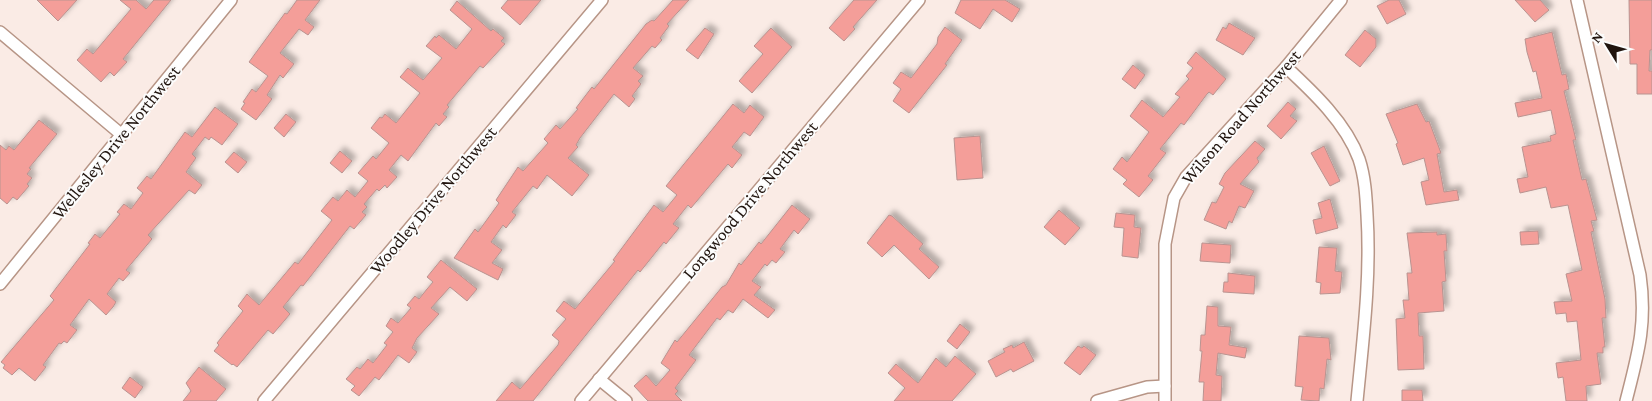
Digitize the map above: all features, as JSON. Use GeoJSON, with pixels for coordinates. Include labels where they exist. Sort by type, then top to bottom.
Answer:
{"type":"FeatureCollection","features":[{"type":"Feature","properties":{"kind":"street","name":"Wellesley Drive Northwest"},"geometry":{"type":"LineString","coordinates":[[0,284],[231,0]]}},
{"type":"Feature","properties":{"kind":"street","name":"Woodley Drive Northwest"},"geometry":{"type":"LineString","coordinates":[[264,401],[602,0]]}},
{"type":"Feature","properties":{"kind":"street","name":"Longwood Drive Northwest"},"geometry":{"type":"LineString","coordinates":[[581,401],[919,0]]}},
{"type":"Feature","properties":{"kind":"street","name":"Wilson Road Northwest"},"geometry":{"type":"LineString","coordinates":[[1165,401],[1165,244],[1174,198],[1186,177],[1286,66],[1341,0]]}},
{"type":"Feature","properties":{"kind":"street"},"geometry":{"type":"LineString","coordinates":[[1577,0],[1640,275],[1644,302],[1641,343],[1626,401]]}},
{"type":"Feature","properties":{"kind":"street"},"geometry":{"type":"LineString","coordinates":[[0,32],[122,134]]}},
{"type":"Feature","properties":{"kind":"street"},"geometry":{"type":"LineString","coordinates":[[1286,66],[1309,89],[1346,134],[1359,158],[1365,188],[1369,238],[1368,288],[1357,401]]}},
{"type":"Feature","properties":{"kind":"street"},"geometry":{"type":"LineString","coordinates":[[600,379],[626,401]]}},
{"type":"Feature","properties":{"kind":"street"},"geometry":{"type":"LineString","coordinates":[[1097,401],[1147,387],[1165,386]]}},
{"type":"Feature","properties":{"kind":"building"},"geometry":{"type":"Polygon","coordinates":[[[37,0],[77,0],[58,21],[37,0]]]}},
{"type":"Feature","properties":{"kind":"building"},"geometry":{"type":"Polygon","coordinates":[[[120,0],[136,0],[146,9],[154,0],[171,0],[123,59],[127,62],[114,76],[110,72],[101,82],[77,60],[87,49],[93,54],[131,9],[120,0]]]}},
{"type":"Feature","properties":{"kind":"building"},"geometry":{"type":"Polygon","coordinates":[[[297,0],[320,0],[305,20],[314,27],[308,35],[299,29],[280,53],[294,64],[283,78],[280,75],[267,95],[272,99],[256,120],[241,109],[245,103],[243,102],[252,89],[256,92],[268,76],[249,62],[285,13],[287,14],[297,0]]]}},
{"type":"Feature","properties":{"kind":"building"},"geometry":{"type":"Polygon","coordinates":[[[508,0],[541,0],[520,25],[501,8],[508,0]]]}},
{"type":"Feature","properties":{"kind":"building"},"geometry":{"type":"Polygon","coordinates":[[[673,0],[689,0],[667,24],[669,26],[660,38],[662,40],[655,48],[652,46],[633,68],[643,76],[638,81],[641,84],[632,96],[635,99],[629,107],[614,94],[580,138],[576,145],[578,147],[568,158],[589,175],[572,196],[547,175],[537,189],[533,186],[512,212],[516,215],[506,228],[503,225],[491,242],[502,250],[492,263],[503,269],[498,280],[454,258],[475,229],[478,232],[499,203],[496,200],[518,167],[523,171],[548,143],[544,139],[556,125],[560,129],[578,109],[576,108],[592,87],[594,89],[646,24],[652,20],[654,21],[673,0]]]}},
{"type":"Feature","properties":{"kind":"building"},"geometry":{"type":"Polygon","coordinates":[[[854,0],[877,0],[853,27],[855,29],[844,41],[829,28],[854,0]]]}},
{"type":"Feature","properties":{"kind":"building"},"geometry":{"type":"Polygon","coordinates":[[[961,0],[1005,0],[1020,9],[1012,22],[993,9],[980,29],[955,13],[961,0]]]}},
{"type":"Feature","properties":{"kind":"building"},"geometry":{"type":"Polygon","coordinates":[[[1389,0],[1399,0],[1406,14],[1387,24],[1377,6],[1389,0]]]}},
{"type":"Feature","properties":{"kind":"building"},"geometry":{"type":"Polygon","coordinates":[[[1515,0],[1540,0],[1549,10],[1535,22],[1515,0]]]}},
{"type":"Feature","properties":{"kind":"building"},"geometry":{"type":"Polygon","coordinates":[[[1629,0],[1652,0],[1652,50],[1650,50],[1649,71],[1652,71],[1652,94],[1637,94],[1637,64],[1630,64],[1629,0]]]}},
{"type":"Feature","properties":{"kind":"building"},"geometry":{"type":"Polygon","coordinates":[[[457,1],[491,31],[493,29],[504,38],[501,41],[505,44],[483,68],[480,66],[447,105],[449,107],[443,114],[447,117],[439,126],[436,123],[408,161],[401,155],[389,170],[397,177],[387,188],[385,185],[379,191],[377,189],[364,204],[367,207],[362,212],[366,215],[354,229],[350,226],[303,286],[301,285],[283,307],[290,314],[273,334],[268,330],[237,367],[232,365],[214,351],[219,345],[217,343],[243,311],[238,306],[247,294],[259,305],[295,262],[298,264],[332,220],[321,211],[333,197],[338,201],[347,190],[355,197],[368,181],[358,173],[373,156],[376,159],[389,143],[371,128],[385,114],[396,123],[420,93],[400,77],[408,68],[423,80],[442,58],[426,46],[435,36],[436,38],[439,35],[456,49],[472,29],[450,10],[457,1]]]}},
{"type":"Feature","properties":{"kind":"building"},"geometry":{"type":"Polygon","coordinates":[[[1229,23],[1255,38],[1243,55],[1216,40],[1223,27],[1226,29],[1229,23]]]}},
{"type":"Feature","properties":{"kind":"building"},"geometry":{"type":"Polygon","coordinates":[[[945,27],[962,40],[945,64],[947,65],[909,113],[893,101],[901,89],[893,83],[901,72],[911,78],[937,44],[938,37],[945,27]]]}},
{"type":"Feature","properties":{"kind":"building"},"geometry":{"type":"Polygon","coordinates":[[[705,28],[714,34],[698,59],[686,50],[705,28]]]}},
{"type":"Feature","properties":{"kind":"building"},"geometry":{"type":"Polygon","coordinates":[[[771,28],[792,47],[752,93],[739,81],[763,54],[754,46],[771,28]]]}},
{"type":"Feature","properties":{"kind":"building"},"geometry":{"type":"Polygon","coordinates":[[[1365,30],[1376,39],[1376,47],[1360,67],[1345,55],[1365,30]]]}},
{"type":"Feature","properties":{"kind":"building"},"geometry":{"type":"Polygon","coordinates":[[[1552,32],[1562,75],[1566,74],[1569,89],[1564,91],[1576,140],[1573,140],[1582,180],[1586,179],[1597,220],[1591,221],[1594,231],[1591,232],[1605,299],[1606,318],[1602,318],[1605,347],[1603,347],[1603,353],[1597,353],[1601,384],[1586,386],[1587,401],[1566,401],[1563,377],[1558,378],[1556,363],[1581,360],[1577,321],[1567,322],[1566,313],[1556,314],[1554,302],[1572,301],[1566,274],[1582,270],[1568,205],[1551,208],[1546,187],[1520,193],[1517,179],[1528,177],[1522,147],[1551,141],[1550,136],[1556,134],[1551,110],[1518,117],[1515,103],[1542,98],[1536,71],[1533,72],[1525,39],[1552,32]]]}},
{"type":"Feature","properties":{"kind":"building"},"geometry":{"type":"Polygon","coordinates":[[[1196,52],[1226,79],[1213,95],[1209,92],[1207,94],[1184,125],[1181,123],[1160,149],[1166,153],[1148,176],[1153,180],[1139,197],[1123,184],[1127,180],[1113,169],[1122,157],[1127,162],[1149,132],[1130,116],[1142,100],[1163,117],[1180,97],[1175,94],[1189,79],[1186,76],[1193,68],[1187,63],[1196,52]]]}},
{"type":"Feature","properties":{"kind":"building"},"geometry":{"type":"Polygon","coordinates":[[[1133,65],[1145,75],[1135,89],[1122,79],[1133,65]]]}},
{"type":"Feature","properties":{"kind":"building"},"geometry":{"type":"Polygon","coordinates":[[[1288,102],[1296,109],[1290,116],[1297,121],[1281,139],[1267,126],[1288,102]]]}},
{"type":"Feature","properties":{"kind":"building"},"geometry":{"type":"Polygon","coordinates":[[[733,104],[744,113],[750,105],[764,117],[750,136],[744,132],[732,147],[742,155],[732,168],[728,164],[691,208],[688,205],[673,224],[679,228],[666,244],[664,242],[640,272],[638,270],[533,401],[496,401],[512,382],[520,389],[558,345],[559,341],[552,335],[566,319],[556,311],[564,301],[575,309],[615,261],[613,260],[654,205],[663,212],[677,195],[666,186],[733,104]]]}},
{"type":"Feature","properties":{"kind":"building"},"geometry":{"type":"Polygon","coordinates":[[[1417,104],[1426,122],[1429,121],[1441,153],[1437,154],[1444,192],[1457,190],[1459,200],[1426,205],[1421,182],[1429,180],[1424,158],[1403,165],[1396,144],[1398,143],[1386,114],[1417,104]]]}},
{"type":"Feature","properties":{"kind":"building"},"geometry":{"type":"Polygon","coordinates":[[[215,107],[238,124],[222,145],[211,137],[209,140],[205,137],[192,154],[196,158],[186,172],[202,185],[195,194],[189,190],[148,235],[152,239],[126,270],[130,273],[123,281],[119,278],[107,294],[116,302],[113,307],[106,315],[89,299],[70,325],[77,330],[67,343],[64,341],[61,344],[59,343],[43,365],[46,367],[35,381],[19,368],[12,375],[3,368],[5,365],[1,362],[54,300],[50,296],[90,244],[88,243],[95,234],[100,238],[120,214],[117,212],[124,204],[131,209],[143,193],[137,188],[147,176],[151,179],[185,132],[192,137],[215,107]]]}},
{"type":"Feature","properties":{"kind":"building"},"geometry":{"type":"Polygon","coordinates":[[[286,114],[296,122],[284,137],[274,128],[286,114]]]}},
{"type":"Feature","properties":{"kind":"building"},"geometry":{"type":"Polygon","coordinates":[[[39,120],[57,134],[29,168],[31,169],[27,174],[32,178],[27,184],[29,186],[17,200],[13,197],[7,204],[0,198],[0,145],[6,150],[9,146],[14,150],[39,120]]]}},
{"type":"Feature","properties":{"kind":"building"},"geometry":{"type":"Polygon","coordinates":[[[980,136],[983,178],[957,180],[954,138],[980,136]]]}},
{"type":"Feature","properties":{"kind":"building"},"geometry":{"type":"Polygon","coordinates":[[[1255,141],[1265,149],[1257,158],[1259,162],[1240,184],[1254,191],[1245,208],[1239,206],[1232,223],[1229,221],[1226,229],[1204,220],[1212,202],[1216,203],[1224,187],[1219,184],[1225,173],[1255,141]]]}},
{"type":"Feature","properties":{"kind":"building"},"geometry":{"type":"Polygon","coordinates":[[[1324,146],[1340,181],[1330,186],[1311,153],[1324,146]]]}},
{"type":"Feature","properties":{"kind":"building"},"geometry":{"type":"Polygon","coordinates":[[[340,151],[352,161],[342,173],[330,163],[340,151]]]}},
{"type":"Feature","properties":{"kind":"building"},"geometry":{"type":"Polygon","coordinates":[[[234,152],[247,162],[238,173],[225,162],[234,152]]]}},
{"type":"Feature","properties":{"kind":"building"},"geometry":{"type":"Polygon","coordinates":[[[1330,199],[1338,228],[1316,234],[1313,220],[1322,218],[1318,203],[1330,199]]]}},
{"type":"Feature","properties":{"kind":"building"},"geometry":{"type":"Polygon","coordinates":[[[792,205],[810,219],[798,234],[794,230],[780,249],[785,252],[776,263],[772,260],[767,266],[765,264],[752,281],[761,287],[754,295],[775,310],[768,318],[743,299],[733,313],[728,310],[720,320],[717,318],[689,355],[696,360],[675,388],[678,391],[675,394],[682,401],[648,401],[634,386],[646,375],[656,386],[670,370],[661,363],[675,340],[677,342],[722,287],[726,285],[739,263],[741,265],[759,242],[761,244],[792,205]]]}},
{"type":"Feature","properties":{"kind":"building"},"geometry":{"type":"Polygon","coordinates":[[[1059,210],[1080,228],[1065,245],[1044,227],[1059,210]]]}},
{"type":"Feature","properties":{"kind":"building"},"geometry":{"type":"Polygon","coordinates":[[[1116,213],[1135,215],[1134,227],[1141,228],[1138,258],[1122,256],[1124,228],[1114,227],[1116,213]]]}},
{"type":"Feature","properties":{"kind":"building"},"geometry":{"type":"Polygon","coordinates":[[[889,215],[923,244],[919,249],[939,267],[929,279],[894,245],[882,257],[867,243],[889,215]]]}},
{"type":"Feature","properties":{"kind":"building"},"geometry":{"type":"Polygon","coordinates":[[[1538,231],[1539,244],[1521,245],[1520,232],[1538,231]]]}},
{"type":"Feature","properties":{"kind":"building"},"geometry":{"type":"Polygon","coordinates":[[[1437,232],[1437,235],[1446,234],[1447,251],[1444,251],[1446,281],[1442,282],[1444,311],[1418,313],[1419,336],[1423,336],[1424,369],[1398,370],[1396,319],[1405,318],[1403,300],[1409,300],[1407,273],[1412,273],[1407,233],[1437,232]]]}},
{"type":"Feature","properties":{"kind":"building"},"geometry":{"type":"Polygon","coordinates":[[[1202,243],[1231,245],[1230,263],[1200,261],[1202,243]]]}},
{"type":"Feature","properties":{"kind":"building"},"geometry":{"type":"Polygon","coordinates":[[[1319,247],[1337,248],[1335,271],[1342,272],[1340,293],[1320,294],[1321,283],[1316,282],[1319,247]]]}},
{"type":"Feature","properties":{"kind":"building"},"geometry":{"type":"Polygon","coordinates":[[[441,260],[477,289],[467,301],[450,287],[431,308],[439,314],[417,338],[412,348],[417,352],[409,363],[398,355],[379,380],[375,377],[359,396],[351,390],[355,386],[346,379],[357,367],[360,369],[368,359],[373,363],[387,345],[384,343],[393,332],[386,326],[391,318],[398,323],[411,308],[407,305],[415,296],[419,299],[433,282],[427,277],[441,260]]]}},
{"type":"Feature","properties":{"kind":"building"},"geometry":{"type":"Polygon","coordinates":[[[1228,273],[1255,276],[1254,294],[1223,292],[1224,282],[1228,282],[1228,273]]]}},
{"type":"Feature","properties":{"kind":"building"},"geometry":{"type":"Polygon","coordinates":[[[1207,306],[1218,307],[1218,326],[1231,327],[1229,345],[1247,348],[1245,358],[1218,353],[1216,375],[1222,376],[1221,401],[1203,401],[1204,382],[1199,382],[1202,351],[1200,351],[1201,335],[1205,335],[1207,306]]]}},
{"type":"Feature","properties":{"kind":"building"},"geometry":{"type":"Polygon","coordinates":[[[960,324],[970,332],[957,349],[947,341],[960,324]]]}},
{"type":"Feature","properties":{"kind":"building"},"geometry":{"type":"Polygon","coordinates":[[[1299,336],[1329,338],[1331,360],[1327,359],[1324,389],[1320,388],[1319,401],[1301,400],[1303,387],[1295,386],[1299,336]]]}},
{"type":"Feature","properties":{"kind":"building"},"geometry":{"type":"Polygon","coordinates":[[[1024,342],[1034,361],[1013,372],[1011,369],[996,377],[988,361],[1005,352],[1003,349],[1012,345],[1013,348],[1024,342]]]}},
{"type":"Feature","properties":{"kind":"building"},"geometry":{"type":"Polygon","coordinates":[[[1078,346],[1082,348],[1084,346],[1096,355],[1080,375],[1064,363],[1078,346]]]}},
{"type":"Feature","properties":{"kind":"building"},"geometry":{"type":"Polygon","coordinates":[[[955,356],[976,374],[952,401],[894,401],[905,388],[888,373],[896,364],[918,383],[936,358],[946,367],[955,356]]]}},
{"type":"Feature","properties":{"kind":"building"},"geometry":{"type":"Polygon","coordinates":[[[199,367],[226,389],[216,401],[183,401],[191,391],[186,383],[199,367]]]}},
{"type":"Feature","properties":{"kind":"building"},"geometry":{"type":"Polygon","coordinates":[[[130,377],[143,387],[135,398],[122,388],[130,377]]]}},
{"type":"Feature","properties":{"kind":"building"},"geometry":{"type":"Polygon","coordinates":[[[1402,390],[1422,390],[1423,401],[1402,401],[1402,390]]]}}]}
